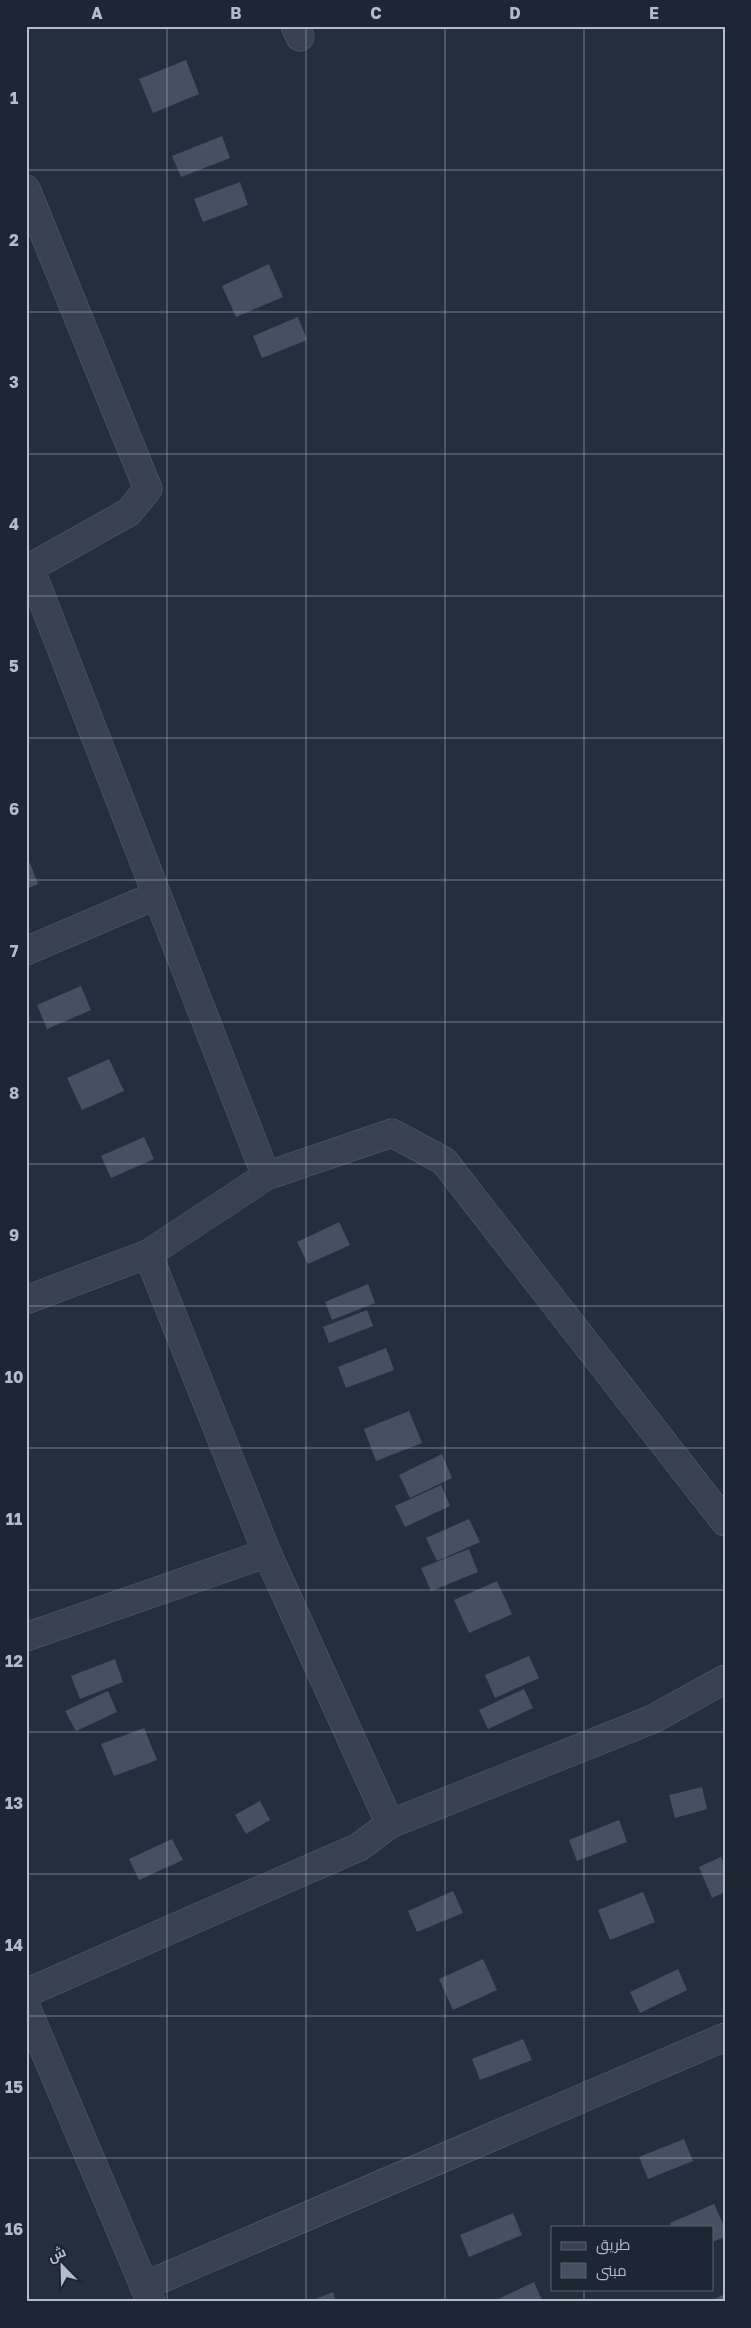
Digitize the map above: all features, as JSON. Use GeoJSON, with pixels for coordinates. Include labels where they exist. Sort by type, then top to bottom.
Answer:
{"type":"FeatureCollection","features":[{"type":"Feature","properties":{"kind":"street"},"geometry":{"type":"LineString","coordinates":[[26,189],[148,489],[129,512],[28,569],[266,1176]]}},
{"type":"Feature","properties":{"kind":"street"},"geometry":{"type":"LineString","coordinates":[[26,951],[157,895]]}},
{"type":"Feature","properties":{"kind":"street"},"geometry":{"type":"LineString","coordinates":[[26,1300],[148,1254],[266,1176],[392,1133],[444,1162],[725,1522]]}},
{"type":"Feature","properties":{"kind":"street"},"geometry":{"type":"LineString","coordinates":[[148,1254],[267,1553],[390,1824]]}},
{"type":"Feature","properties":{"kind":"street"},"geometry":{"type":"LineString","coordinates":[[26,1637],[267,1553]]}},
{"type":"Feature","properties":{"kind":"street"},"geometry":{"type":"LineString","coordinates":[[26,1993],[359,1847],[390,1824],[653,1719],[725,1679]]}},
{"type":"Feature","properties":{"kind":"street"},"geometry":{"type":"LineString","coordinates":[[26,2007],[148,2294],[725,2037]]}},
{"type":"Feature","properties":{"kind":"building"},"geometry":{"type":"Polygon","coordinates":[[[186,60],[199,94],[153,113],[139,79],[186,60]]]}},
{"type":"Feature","properties":{"kind":"building"},"geometry":{"type":"Polygon","coordinates":[[[222,136],[230,158],[181,177],[172,156],[222,136]]]}},
{"type":"Feature","properties":{"kind":"building"},"geometry":{"type":"Polygon","coordinates":[[[240,182],[248,205],[203,222],[194,199],[240,182]]]}},
{"type":"Feature","properties":{"kind":"building"},"geometry":{"type":"Polygon","coordinates":[[[269,264],[283,297],[236,317],[222,286],[269,264]]]}},
{"type":"Feature","properties":{"kind":"building"},"geometry":{"type":"Polygon","coordinates":[[[298,317],[307,340],[262,358],[253,336],[298,317]]]}},
{"type":"Feature","properties":{"kind":"building"},"geometry":{"type":"Polygon","coordinates":[[[30,863],[38,884],[26,889],[26,864],[30,863]]]}},
{"type":"Feature","properties":{"kind":"building"},"geometry":{"type":"Polygon","coordinates":[[[81,986],[91,1010],[47,1029],[37,1005],[81,986]]]}},
{"type":"Feature","properties":{"kind":"building"},"geometry":{"type":"Polygon","coordinates":[[[109,1059],[124,1091],[82,1110],[67,1078],[109,1059]]]}},
{"type":"Feature","properties":{"kind":"building"},"geometry":{"type":"Polygon","coordinates":[[[144,1137],[154,1159],[111,1178],[101,1156],[144,1137]]]}},
{"type":"Feature","properties":{"kind":"building"},"geometry":{"type":"Polygon","coordinates":[[[339,1222],[350,1245],[308,1264],[297,1242],[339,1222]]]}},
{"type":"Feature","properties":{"kind":"building"},"geometry":{"type":"Polygon","coordinates":[[[368,1284],[375,1303],[332,1320],[325,1302],[368,1284]]]}},
{"type":"Feature","properties":{"kind":"building"},"geometry":{"type":"Polygon","coordinates":[[[367,1310],[373,1326],[329,1343],[323,1327],[367,1310]]]}},
{"type":"Feature","properties":{"kind":"building"},"geometry":{"type":"Polygon","coordinates":[[[386,1348],[394,1370],[346,1388],[338,1367],[386,1348]]]}},
{"type":"Feature","properties":{"kind":"building"},"geometry":{"type":"Polygon","coordinates":[[[409,1411],[422,1443],[376,1461],[364,1429],[409,1411]]]}},
{"type":"Feature","properties":{"kind":"building"},"geometry":{"type":"Polygon","coordinates":[[[442,1454],[452,1478],[410,1498],[399,1475],[442,1454]]]}},
{"type":"Feature","properties":{"kind":"building"},"geometry":{"type":"Polygon","coordinates":[[[441,1485],[450,1506],[405,1527],[395,1506],[441,1485]]]}},
{"type":"Feature","properties":{"kind":"building"},"geometry":{"type":"Polygon","coordinates":[[[469,1519],[480,1542],[437,1561],[426,1538],[469,1519]]]}},
{"type":"Feature","properties":{"kind":"building"},"geometry":{"type":"Polygon","coordinates":[[[469,1549],[478,1572],[431,1591],[421,1568],[469,1549]]]}},
{"type":"Feature","properties":{"kind":"building"},"geometry":{"type":"Polygon","coordinates":[[[497,1581],[512,1614],[469,1633],[454,1600],[497,1581]]]}},
{"type":"Feature","properties":{"kind":"building"},"geometry":{"type":"Polygon","coordinates":[[[529,1656],[539,1678],[495,1698],[485,1675],[529,1656]]]}},
{"type":"Feature","properties":{"kind":"building"},"geometry":{"type":"Polygon","coordinates":[[[115,1659],[123,1682],[80,1699],[71,1676],[115,1659]]]}},
{"type":"Feature","properties":{"kind":"building"},"geometry":{"type":"Polygon","coordinates":[[[524,1689],[533,1708],[488,1729],[479,1710],[524,1689]]]}},
{"type":"Feature","properties":{"kind":"building"},"geometry":{"type":"Polygon","coordinates":[[[108,1691],[117,1712],[76,1731],[65,1711],[108,1691]]]}},
{"type":"Feature","properties":{"kind":"building"},"geometry":{"type":"Polygon","coordinates":[[[144,1728],[157,1760],[114,1776],[101,1744],[144,1728]]]}},
{"type":"Feature","properties":{"kind":"building"},"geometry":{"type":"Polygon","coordinates":[[[702,1787],[707,1809],[675,1818],[669,1795],[702,1787]]]}},
{"type":"Feature","properties":{"kind":"building"},"geometry":{"type":"Polygon","coordinates":[[[260,1801],[270,1820],[246,1834],[235,1815],[260,1801]]]}},
{"type":"Feature","properties":{"kind":"building"},"geometry":{"type":"Polygon","coordinates":[[[619,1820],[627,1842],[577,1861],[569,1840],[619,1820]]]}},
{"type":"Feature","properties":{"kind":"building"},"geometry":{"type":"Polygon","coordinates":[[[172,1839],[183,1860],[139,1880],[129,1859],[172,1839]]]}},
{"type":"Feature","properties":{"kind":"building"},"geometry":{"type":"Polygon","coordinates":[[[721,1857],[725,1865],[725,1892],[712,1898],[699,1867],[721,1857]]]}},
{"type":"Feature","properties":{"kind":"building"},"geometry":{"type":"Polygon","coordinates":[[[453,1891],[463,1913],[417,1932],[408,1911],[453,1891]]]}},
{"type":"Feature","properties":{"kind":"building"},"geometry":{"type":"Polygon","coordinates":[[[643,1892],[655,1922],[610,1940],[598,1910],[643,1892]]]}},
{"type":"Feature","properties":{"kind":"building"},"geometry":{"type":"Polygon","coordinates":[[[483,1959],[497,1990],[453,2010],[439,1979],[483,1959]]]}},
{"type":"Feature","properties":{"kind":"building"},"geometry":{"type":"Polygon","coordinates":[[[678,1969],[687,1990],[640,2013],[630,1992],[678,1969]]]}},
{"type":"Feature","properties":{"kind":"building"},"geometry":{"type":"Polygon","coordinates":[[[523,2039],[532,2060],[480,2080],[472,2059],[523,2039]]]}},
{"type":"Feature","properties":{"kind":"building"},"geometry":{"type":"Polygon","coordinates":[[[684,2139],[693,2161],[648,2179],[639,2157],[684,2139]]]}},
{"type":"Feature","properties":{"kind":"building"},"geometry":{"type":"Polygon","coordinates":[[[714,2204],[725,2228],[725,2237],[714,2241],[714,2226],[671,2226],[670,2223],[714,2204]]]}},
{"type":"Feature","properties":{"kind":"building"},"geometry":{"type":"Polygon","coordinates":[[[513,2213],[522,2235],[469,2257],[460,2235],[513,2213]]]}},
{"type":"Feature","properties":{"kind":"building"},"geometry":{"type":"Polygon","coordinates":[[[534,2282],[543,2302],[492,2302],[534,2282]]]}},
{"type":"Feature","properties":{"kind":"building"},"geometry":{"type":"Polygon","coordinates":[[[333,2292],[336,2302],[308,2302],[333,2292]]]}},
{"type":"Feature","properties":{"kind":"building"},"geometry":{"type":"Polygon","coordinates":[[[725,2294],[725,2302],[708,2302],[725,2294]]]}}]}
